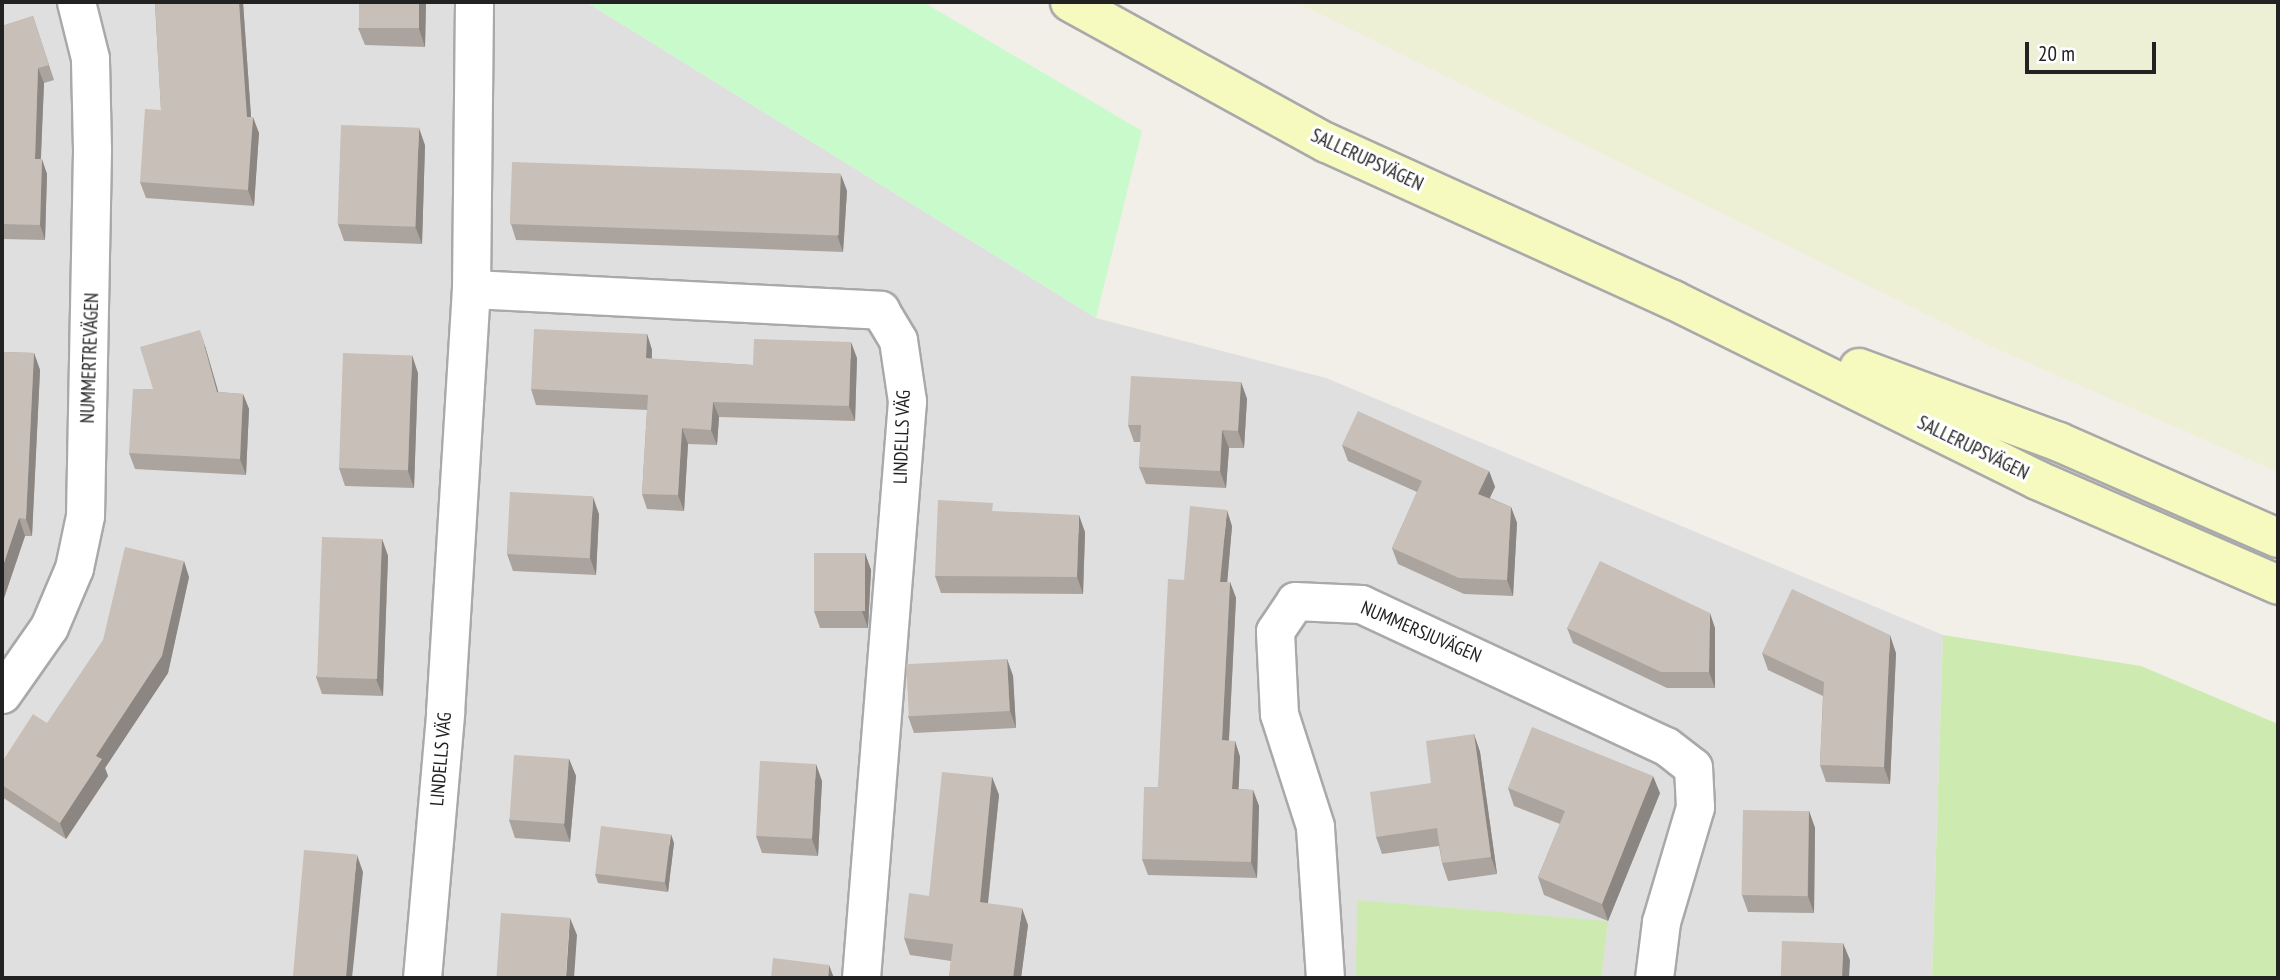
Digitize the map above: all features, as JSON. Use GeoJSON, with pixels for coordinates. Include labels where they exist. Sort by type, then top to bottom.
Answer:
{"type":"FeatureCollection","features":[{"type":"Feature","properties":{"kind":"main road","name":"SALLERUPSVÄGEN"},"geometry":{"type":"LineString","coordinates":[[1070,2],[1327,143],[1673,300],[2037,480],[2278,585]]}},
{"type":"Feature","properties":{"kind":"main road","name":"SALLERUPSVÄGEN"},"geometry":{"type":"LineString","coordinates":[[1673,300],[2059,442],[2278,538]]}},
{"type":"Feature","properties":{"kind":"street","name":"NUMMERTREVÄGEN"},"geometry":{"type":"LineString","coordinates":[[2,694],[49,627],[74,568],[85,516],[92,136],[90,58],[76,2]]}},
{"type":"Feature","properties":{"kind":"street","name":"LINDELLS VÄG"},"geometry":{"type":"LineString","coordinates":[[422,978],[445,713],[471,289],[474,2]]}},
{"type":"Feature","properties":{"kind":"street","name":"LINDELLS VÄG"},"geometry":{"type":"LineString","coordinates":[[471,289],[880,310],[892,330],[898,341],[907,401],[861,978]]}},
{"type":"Feature","properties":{"kind":"street","name":"NUMMERSJUVÄGEN"},"geometry":{"type":"LineString","coordinates":[[1325,978],[1315,826],[1279,714],[1275,631],[1295,601],[1361,604],[1666,746],[1693,767],[1695,807],[1661,922],[1654,978]]}},
{"type":"Feature","properties":{"kind":"shaded area"},"geometry":{"type":"Polygon","coordinates":[[[2,2],[586,2],[1096,318],[1326,378],[1943,635],[1932,978],[2,978],[2,2]]]}},
{"type":"Feature","properties":{"kind":"green space"},"geometry":{"type":"Polygon","coordinates":[[[586,2],[923,2],[1142,131],[1096,318],[586,2]]]}},
{"type":"Feature","properties":{"kind":"green space"},"geometry":{"type":"Polygon","coordinates":[[[1296,2],[2278,2],[2278,472],[1990,346],[1296,2]]]}},
{"type":"Feature","properties":{"kind":"green space"},"geometry":{"type":"Polygon","coordinates":[[[1943,635],[2141,666],[2278,724],[2278,978],[1932,978],[1943,635]]]}},
{"type":"Feature","properties":{"kind":"green space"},"geometry":{"type":"Polygon","coordinates":[[[1357,900],[1608,921],[1601,978],[1356,978],[1357,900]]]}},
{"type":"Feature","properties":{"kind":"building"},"geometry":{"type":"Polygon","coordinates":[[[155,2],[239,2],[247,117],[253,117],[248,190],[140,182],[145,109],[161,110],[155,2]]]}},
{"type":"Feature","properties":{"kind":"building"},"geometry":{"type":"Polygon","coordinates":[[[359,2],[419,2],[419,28],[359,28],[359,2]]]}},
{"type":"Feature","properties":{"kind":"building"},"geometry":{"type":"Polygon","coordinates":[[[33,16],[49,65],[38,68],[35,159],[42,159],[40,225],[2,224],[2,26],[33,16]]]}},
{"type":"Feature","properties":{"kind":"building"},"geometry":{"type":"Polygon","coordinates":[[[341,125],[419,128],[415,227],[338,224],[341,125]]]}},
{"type":"Feature","properties":{"kind":"building"},"geometry":{"type":"Polygon","coordinates":[[[512,162],[841,173],[839,235],[510,224],[512,162]]]}},
{"type":"Feature","properties":{"kind":"building"},"geometry":{"type":"Polygon","coordinates":[[[534,329],[647,334],[646,358],[753,365],[754,339],[851,342],[849,406],[713,402],[711,430],[682,428],[678,495],[642,494],[648,395],[531,389],[534,329]]]}},
{"type":"Feature","properties":{"kind":"building"},"geometry":{"type":"Polygon","coordinates":[[[200,330],[217,392],[243,394],[240,459],[129,453],[133,389],[153,389],[140,347],[200,330]]]}},
{"type":"Feature","properties":{"kind":"building"},"geometry":{"type":"Polygon","coordinates":[[[2,352],[34,353],[26,519],[19,518],[2,569],[2,352]]]}},
{"type":"Feature","properties":{"kind":"building"},"geometry":{"type":"Polygon","coordinates":[[[343,353],[412,355],[408,470],[339,468],[343,353]]]}},
{"type":"Feature","properties":{"kind":"building"},"geometry":{"type":"Polygon","coordinates":[[[1131,376],[1241,382],[1238,431],[1222,430],[1220,471],[1139,467],[1141,425],[1128,425],[1131,376]]]}},
{"type":"Feature","properties":{"kind":"building"},"geometry":{"type":"Polygon","coordinates":[[[1358,411],[1489,471],[1478,494],[1511,507],[1507,580],[1459,578],[1392,548],[1422,481],[1342,445],[1358,411]]]}},
{"type":"Feature","properties":{"kind":"building"},"geometry":{"type":"Polygon","coordinates":[[[510,492],[593,496],[590,558],[507,554],[510,492]]]}},
{"type":"Feature","properties":{"kind":"building"},"geometry":{"type":"Polygon","coordinates":[[[938,500],[993,503],[992,511],[1079,515],[1077,577],[935,576],[938,500]]]}},
{"type":"Feature","properties":{"kind":"building"},"geometry":{"type":"Polygon","coordinates":[[[1190,506],[1227,510],[1220,582],[1230,582],[1222,740],[1235,741],[1232,789],[1253,790],[1251,862],[1142,859],[1144,787],[1158,787],[1168,579],[1184,580],[1190,506]]]}},
{"type":"Feature","properties":{"kind":"building"},"geometry":{"type":"Polygon","coordinates":[[[322,537],[382,539],[377,679],[317,677],[322,537]]]}},
{"type":"Feature","properties":{"kind":"building"},"geometry":{"type":"Polygon","coordinates":[[[125,547],[184,561],[162,656],[96,756],[102,759],[60,823],[2,785],[2,762],[33,714],[47,723],[103,640],[125,547]]]}},
{"type":"Feature","properties":{"kind":"building"},"geometry":{"type":"Polygon","coordinates":[[[814,553],[865,553],[865,611],[814,611],[814,553]]]}},
{"type":"Feature","properties":{"kind":"building"},"geometry":{"type":"Polygon","coordinates":[[[1600,561],[1710,613],[1709,672],[1661,672],[1567,628],[1600,561]]]}},
{"type":"Feature","properties":{"kind":"building"},"geometry":{"type":"Polygon","coordinates":[[[1792,589],[1890,635],[1884,767],[1820,765],[1824,682],[1762,653],[1792,589]]]}},
{"type":"Feature","properties":{"kind":"building"},"geometry":{"type":"Polygon","coordinates":[[[1007,659],[1010,711],[909,716],[906,664],[1007,659]]]}},
{"type":"Feature","properties":{"kind":"building"},"geometry":{"type":"Polygon","coordinates":[[[1532,727],[1653,776],[1602,904],[1538,877],[1565,811],[1508,788],[1532,727]]]}},
{"type":"Feature","properties":{"kind":"building"},"geometry":{"type":"Polygon","coordinates":[[[1474,734],[1491,857],[1442,863],[1437,828],[1376,837],[1370,792],[1431,783],[1426,741],[1474,734]]]}},
{"type":"Feature","properties":{"kind":"building"},"geometry":{"type":"Polygon","coordinates":[[[514,755],[569,759],[564,824],[509,820],[514,755]]]}},
{"type":"Feature","properties":{"kind":"building"},"geometry":{"type":"Polygon","coordinates":[[[760,761],[816,764],[812,839],[756,836],[760,761]]]}},
{"type":"Feature","properties":{"kind":"building"},"geometry":{"type":"Polygon","coordinates":[[[942,772],[992,777],[980,902],[1022,908],[1013,978],[949,978],[953,944],[904,938],[909,893],[929,896],[942,772]]]}},
{"type":"Feature","properties":{"kind":"building"},"geometry":{"type":"Polygon","coordinates":[[[1743,810],[1809,811],[1808,896],[1742,895],[1743,810]]]}},
{"type":"Feature","properties":{"kind":"building"},"geometry":{"type":"Polygon","coordinates":[[[601,826],[670,835],[665,882],[595,874],[601,826]]]}},
{"type":"Feature","properties":{"kind":"building"},"geometry":{"type":"Polygon","coordinates":[[[304,850],[357,855],[346,978],[293,978],[304,850]]]}},
{"type":"Feature","properties":{"kind":"building"},"geometry":{"type":"Polygon","coordinates":[[[501,913],[570,918],[566,978],[496,978],[501,913]]]}},
{"type":"Feature","properties":{"kind":"building"},"geometry":{"type":"Polygon","coordinates":[[[1782,941],[1843,943],[1842,978],[1781,978],[1782,941]]]}},
{"type":"Feature","properties":{"kind":"building"},"geometry":{"type":"Polygon","coordinates":[[[773,958],[829,965],[828,978],[771,978],[773,958]]]}}]}
